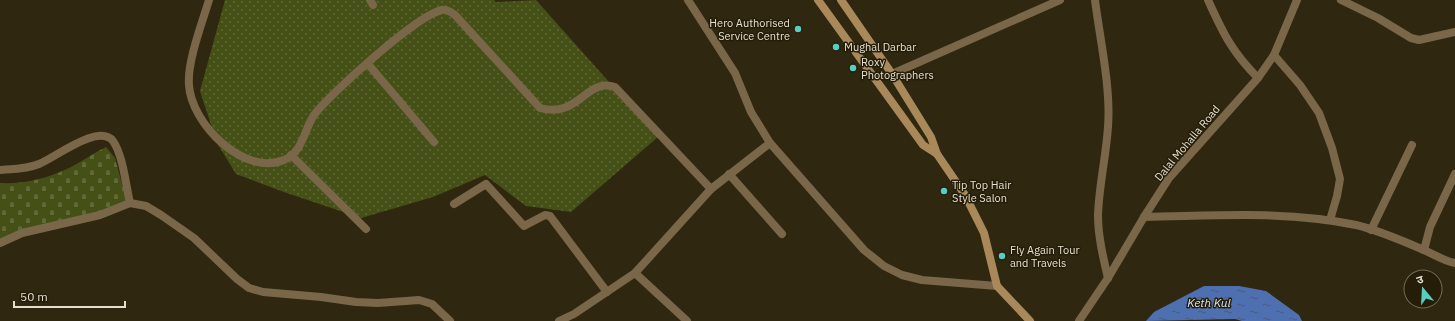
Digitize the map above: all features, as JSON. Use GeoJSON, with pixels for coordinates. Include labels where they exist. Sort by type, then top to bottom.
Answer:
{"type":"FeatureCollection","features":[{"type":"Feature","properties":{"kind":"main road"},"geometry":{"type":"LineString","coordinates":[[818,0],[922,145],[937,154]]}},
{"type":"Feature","properties":{"kind":"main road"},"geometry":{"type":"LineString","coordinates":[[841,0],[892,74],[931,137],[937,154],[965,195],[984,233],[997,286],[1030,321]]}},
{"type":"Feature","properties":{"kind":"street"},"geometry":{"type":"LineString","coordinates":[[209,0],[190,67],[188,85],[194,105],[210,130],[227,148],[246,159],[267,163],[284,160],[300,144],[313,116],[331,96],[421,19],[436,12],[449,10],[460,20],[540,108],[551,111],[561,110],[572,105],[591,90],[607,84],[616,88],[711,189]]}},
{"type":"Feature","properties":{"kind":"street"},"geometry":{"type":"LineString","coordinates":[[688,0],[735,73],[750,112],[770,143],[864,250],[884,266],[902,275],[922,280],[997,286]]}},
{"type":"Feature","properties":{"kind":"street"},"geometry":{"type":"LineString","coordinates":[[892,74],[1060,0]]}},
{"type":"Feature","properties":{"kind":"street"},"geometry":{"type":"LineString","coordinates":[[1095,0],[1108,107],[1108,127],[1098,217],[1101,245],[1108,278]]}},
{"type":"Feature","properties":{"kind":"street"},"geometry":{"type":"LineString","coordinates":[[1208,0],[1222,33],[1240,59],[1258,78]]}},
{"type":"Feature","properties":{"kind":"street","name":"Dalal Mohalla Road"},"geometry":{"type":"LineString","coordinates":[[1079,321],[1108,278],[1169,178],[1258,78],[1274,55],[1297,0]]}},
{"type":"Feature","properties":{"kind":"street"},"geometry":{"type":"LineString","coordinates":[[1341,0],[1378,18],[1411,38],[1419,40],[1455,32]]}},
{"type":"Feature","properties":{"kind":"street"},"geometry":{"type":"LineString","coordinates":[[1274,55],[1300,85],[1319,113],[1332,148],[1340,179],[1330,220]]}},
{"type":"Feature","properties":{"kind":"street"},"geometry":{"type":"LineString","coordinates":[[368,64],[434,142]]}},
{"type":"Feature","properties":{"kind":"street"},"geometry":{"type":"LineString","coordinates":[[0,170],[18,169],[38,164],[92,136],[104,135],[112,140],[117,149],[130,203]]}},
{"type":"Feature","properties":{"kind":"street"},"geometry":{"type":"LineString","coordinates":[[559,321],[574,314],[635,273],[711,189],[770,143]]}},
{"type":"Feature","properties":{"kind":"street"},"geometry":{"type":"LineString","coordinates":[[1371,230],[1412,145]]}},
{"type":"Feature","properties":{"kind":"street"},"geometry":{"type":"LineString","coordinates":[[291,154],[366,229]]}},
{"type":"Feature","properties":{"kind":"street"},"geometry":{"type":"LineString","coordinates":[[729,174],[782,234]]}},
{"type":"Feature","properties":{"kind":"street"},"geometry":{"type":"LineString","coordinates":[[1424,250],[1430,228],[1455,174]]}},
{"type":"Feature","properties":{"kind":"street"},"geometry":{"type":"LineString","coordinates":[[454,204],[486,184],[490,186],[524,226],[545,215],[550,216],[607,292]]}},
{"type":"Feature","properties":{"kind":"street"},"geometry":{"type":"LineString","coordinates":[[0,243],[22,233],[100,215],[130,203],[146,206],[194,238],[237,279],[249,288],[263,292],[322,297],[356,302],[378,303],[419,300],[432,304],[450,321]]}},
{"type":"Feature","properties":{"kind":"street"},"geometry":{"type":"LineString","coordinates":[[1144,217],[1229,214],[1306,217],[1330,220],[1371,230],[1455,263]]}},
{"type":"Feature","properties":{"kind":"street"},"geometry":{"type":"LineString","coordinates":[[635,273],[687,321]]}},
{"type":"Feature","properties":{"kind":"green space"},"geometry":{"type":"Polygon","coordinates":[[[225,0],[494,0],[496,2],[536,0],[658,137],[571,212],[526,206],[485,175],[433,197],[361,218],[236,174],[217,143],[200,91],[225,0]]]}},
{"type":"Feature","properties":{"kind":"green space"},"geometry":{"type":"Polygon","coordinates":[[[106,147],[115,158],[127,202],[98,213],[0,241],[0,183],[27,182],[52,175],[74,166],[106,147]]]}},
{"type":"Feature","properties":{"kind":"water","name":"Keth Kul"},"geometry":{"type":"Polygon","coordinates":[[[1204,286],[1239,286],[1266,291],[1299,315],[1302,321],[1242,321],[1235,319],[1146,321],[1154,312],[1204,286]]]}},
{"type":"Feature","properties":{"kind":"place","name":"Hero Authorised Service Centre"},"geometry":{"type":"Point","coordinates":[798,29]}},
{"type":"Feature","properties":{"kind":"place","name":"Mughal Darbar"},"geometry":{"type":"Point","coordinates":[836,47]}},
{"type":"Feature","properties":{"kind":"place","name":"Roxy Photographers"},"geometry":{"type":"Point","coordinates":[853,68]}},
{"type":"Feature","properties":{"kind":"place","name":"Tip Top Hair Style Salon"},"geometry":{"type":"Point","coordinates":[944,191]}},
{"type":"Feature","properties":{"kind":"place","name":"Fly Again Tour and Travels"},"geometry":{"type":"Point","coordinates":[1002,256]}}]}
